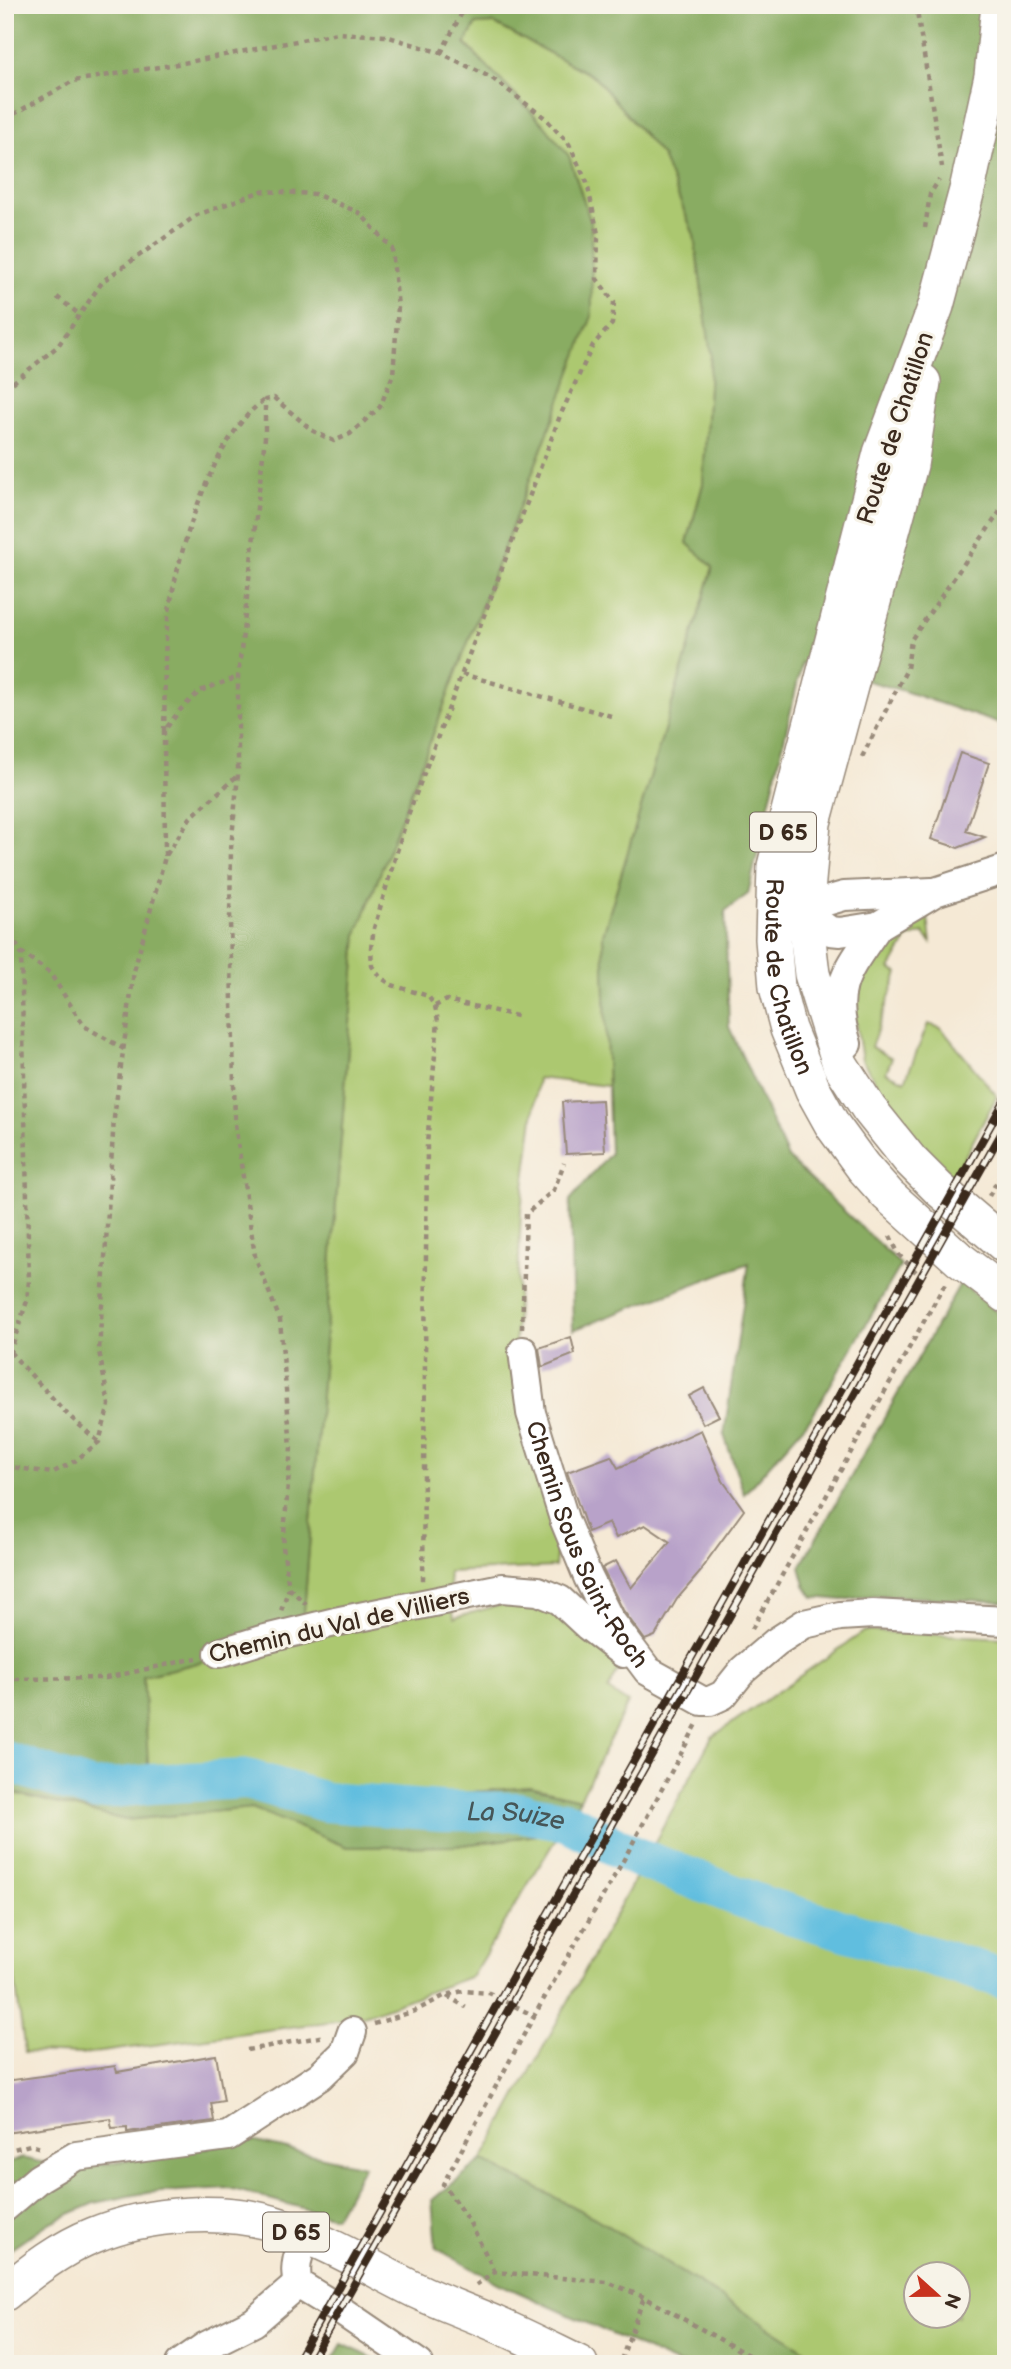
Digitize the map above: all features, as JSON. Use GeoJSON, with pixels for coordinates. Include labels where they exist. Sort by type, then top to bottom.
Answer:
{"type":"FeatureCollection","features":[{"type":"Feature","properties":{"kind":"main road","name":"Route de Chatillon"},"geometry":{"type":"LineString","coordinates":[[999,5],[992,76],[967,190],[936,306],[881,453],[775,866],[773,939],[777,987],[788,1029],[813,1090],[833,1126],[888,1195],[959,1259],[1006,1294]]}},
{"type":"Feature","properties":{"kind":"main road","name":"Route de Chatillon"},"geometry":{"type":"LineString","coordinates":[[936,306],[910,465],[813,823],[805,915],[812,974],[840,1064],[869,1109],[910,1160],[939,1189],[1006,1245]]}},
{"type":"Feature","properties":{"kind":"main road","name":"D 65"},"geometry":{"type":"LineString","coordinates":[[5,2292],[43,2263],[93,2235],[141,2222],[202,2215],[229,2216],[279,2225],[306,2236],[432,2298],[501,2326],[580,2364]]}},
{"type":"Feature","properties":{"kind":"street"},"geometry":{"type":"LineString","coordinates":[[774,887],[805,915],[830,931],[841,932],[878,926],[935,892],[1006,869]]}},
{"type":"Feature","properties":{"kind":"street"},"geometry":{"type":"LineString","coordinates":[[808,874],[844,897]]}},
{"type":"Feature","properties":{"kind":"street"},"geometry":{"type":"LineString","coordinates":[[773,939],[822,902],[844,897],[935,892]]}},
{"type":"Feature","properties":{"kind":"street"},"geometry":{"type":"LineString","coordinates":[[869,1109],[843,1030],[839,995],[848,970],[878,926]]}},
{"type":"Feature","properties":{"kind":"street","name":"Chemin Sous Saint-Roch"},"geometry":{"type":"LineString","coordinates":[[523,1351],[531,1413],[564,1519],[587,1577],[609,1619],[648,1671],[702,1701],[710,1701]]}},
{"type":"Feature","properties":{"kind":"street","name":"Chemin du Val de Villiers"},"geometry":{"type":"LineString","coordinates":[[219,1653],[285,1634],[502,1588],[538,1591],[560,1600],[588,1626],[648,1671]]}},
{"type":"Feature","properties":{"kind":"street"},"geometry":{"type":"LineString","coordinates":[[710,1701],[723,1695],[743,1670],[776,1642],[804,1624],[840,1616],[873,1614],[1006,1621]]}},
{"type":"Feature","properties":{"kind":"street"},"geometry":{"type":"LineString","coordinates":[[5,2207],[39,2178],[76,2155],[228,2136],[320,2076],[345,2052],[352,2032]]}},
{"type":"Feature","properties":{"kind":"street"},"geometry":{"type":"LineString","coordinates":[[306,2236],[297,2258],[295,2273],[298,2284],[419,2364]]}},
{"type":"Feature","properties":{"kind":"street"},"geometry":{"type":"LineString","coordinates":[[180,2364],[206,2346],[254,2322],[298,2284]]}},
{"type":"Feature","properties":{"kind":"path"},"geometry":{"type":"LineString","coordinates":[[441,53],[466,5]]}},
{"type":"Feature","properties":{"kind":"path"},"geometry":{"type":"LineString","coordinates":[[916,5],[943,173],[967,190]]}},
{"type":"Feature","properties":{"kind":"path"},"geometry":{"type":"LineString","coordinates":[[5,119],[73,81],[337,33],[386,36],[441,53],[492,78],[545,118],[569,144],[587,184],[598,234],[597,279],[614,302],[612,324],[593,345],[560,416],[408,815],[374,928],[371,948],[372,966],[380,977],[392,985],[428,996],[435,1006],[438,1021],[426,1157],[421,1570],[425,1603]]}},
{"type":"Feature","properties":{"kind":"path"},"geometry":{"type":"LineString","coordinates":[[5,389],[58,346],[103,281],[197,215],[262,191],[316,194],[360,213],[392,249],[398,307],[393,375],[380,407],[350,434],[334,441],[313,431],[274,397],[253,408],[232,433],[213,470],[180,554],[166,637],[165,857],[134,971],[114,1118],[99,1350],[109,1405],[99,1442],[75,1461],[52,1473],[5,1466]]}},
{"type":"Feature","properties":{"kind":"path"},"geometry":{"type":"LineString","coordinates":[[57,297],[80,315]]}},
{"type":"Feature","properties":{"kind":"path"},"geometry":{"type":"LineString","coordinates":[[265,400],[265,437],[238,677],[238,775],[230,921],[235,1124],[255,1256],[280,1320],[291,1447],[283,1548],[289,1588]]}},
{"type":"Feature","properties":{"kind":"path"},"geometry":{"type":"LineString","coordinates":[[860,761],[907,669],[911,640],[999,513],[1006,494]]}},
{"type":"Feature","properties":{"kind":"path"},"geometry":{"type":"LineString","coordinates":[[462,674],[611,716]]}},
{"type":"Feature","properties":{"kind":"path"},"geometry":{"type":"LineString","coordinates":[[164,731],[180,710],[200,691],[238,677]]}},
{"type":"Feature","properties":{"kind":"path"},"geometry":{"type":"LineString","coordinates":[[165,857],[190,818],[238,775]]}},
{"type":"Feature","properties":{"kind":"path"},"geometry":{"type":"LineString","coordinates":[[5,926],[21,952],[50,972],[84,1026],[124,1049]]}},
{"type":"Feature","properties":{"kind":"path"},"geometry":{"type":"LineString","coordinates":[[5,1358],[10,1352],[27,1301],[29,1282],[21,952]]}},
{"type":"Feature","properties":{"kind":"path"},"geometry":{"type":"LineString","coordinates":[[435,1006],[447,1000],[521,1017]]}},
{"type":"Feature","properties":{"kind":"path"},"geometry":{"type":"LineString","coordinates":[[523,1351],[526,1213],[554,1191],[564,1163]]}},
{"type":"Feature","properties":{"kind":"path"},"geometry":{"type":"LineString","coordinates":[[888,1231],[899,1255],[916,1272]]}},
{"type":"Feature","properties":{"kind":"path"},"geometry":{"type":"LineString","coordinates":[[747,1638],[959,1259]]}},
{"type":"Feature","properties":{"kind":"path"},"geometry":{"type":"LineString","coordinates":[[10,1352],[68,1415],[99,1442]]}},
{"type":"Feature","properties":{"kind":"path","name":"Chemin du Val de Villiers"},"geometry":{"type":"LineString","coordinates":[[5,1679],[106,1678],[219,1653]]}},
{"type":"Feature","properties":{"kind":"path"},"geometry":{"type":"LineString","coordinates":[[495,2272],[471,2223],[443,2184],[710,1701]]}},
{"type":"Feature","properties":{"kind":"path"},"geometry":{"type":"LineString","coordinates":[[247,2050],[352,2032],[415,2011],[446,1995],[463,1991],[489,1993],[534,2016]]}},
{"type":"Feature","properties":{"kind":"path"},"geometry":{"type":"LineString","coordinates":[[446,1995],[466,2007]]}},
{"type":"Feature","properties":{"kind":"path"},"geometry":{"type":"LineString","coordinates":[[472,2288],[495,2272],[607,2282],[644,2297],[764,2364]]}},
{"type":"Feature","properties":{"kind":"path"},"geometry":{"type":"LineString","coordinates":[[621,2360],[644,2297]]}},
{"type":"Feature","properties":{"kind":"green space"},"geometry":{"type":"Polygon","coordinates":[[[5,5],[1006,5],[1006,726],[904,691],[802,663],[748,894],[725,911],[729,1027],[788,1158],[901,1265],[811,1418],[744,1494],[724,1435],[749,1263],[573,1330],[570,1200],[610,1154],[603,935],[713,567],[687,543],[703,484],[711,354],[694,235],[662,156],[595,77],[493,23],[476,24],[465,44],[544,125],[569,156],[591,223],[592,316],[357,934],[302,1638],[143,1676],[149,1779],[248,1772],[325,1795],[418,1797],[530,1787],[580,1799],[560,1832],[455,1846],[347,1847],[252,1808],[125,1820],[5,1791],[5,5]]]}},
{"type":"Feature","properties":{"kind":"green space"},"geometry":{"type":"Polygon","coordinates":[[[493,23],[595,77],[662,156],[694,235],[711,354],[703,484],[687,543],[713,567],[603,935],[608,1086],[538,1078],[521,1211],[515,1347],[558,1531],[555,1567],[448,1572],[454,1618],[521,1601],[539,1602],[549,1606],[621,1665],[608,1690],[628,1703],[580,1799],[530,1787],[418,1797],[325,1795],[248,1772],[148,1779],[143,1676],[302,1638],[357,934],[558,406],[544,125],[465,43],[476,24],[493,23]]]}},
{"type":"Feature","properties":{"kind":"green space"},"geometry":{"type":"Polygon","coordinates":[[[928,918],[931,942],[923,933],[908,938],[890,969],[898,973],[871,1047],[892,1058],[886,1072],[905,1081],[928,1024],[941,1028],[997,1096],[953,1179],[900,1121],[862,1060],[853,1003],[863,970],[881,945],[928,918]]]}},
{"type":"Feature","properties":{"kind":"green space"},"geometry":{"type":"Polygon","coordinates":[[[961,1282],[1006,1320],[1006,1602],[874,1595],[843,1600],[813,1597],[805,1585],[800,1567],[961,1282]]]}},
{"type":"Feature","properties":{"kind":"green space"},"geometry":{"type":"Polygon","coordinates":[[[865,1631],[1006,1638],[1006,2364],[827,2364],[595,2218],[482,2160],[712,1737],[865,1631]]]}},
{"type":"Feature","properties":{"kind":"green space"},"geometry":{"type":"Polygon","coordinates":[[[5,1791],[125,1820],[252,1808],[347,1847],[455,1846],[560,1832],[472,1976],[358,2018],[85,2054],[25,2052],[12,1958],[5,1967],[5,1791]]]}},
{"type":"Feature","properties":{"kind":"green space"},"geometry":{"type":"Polygon","coordinates":[[[251,2141],[364,2166],[335,2217],[229,2188],[144,2193],[95,2203],[49,2223],[5,2253],[5,2165],[22,2158],[74,2169],[251,2141]]]}},
{"type":"Feature","properties":{"kind":"green space"},"geometry":{"type":"Polygon","coordinates":[[[482,2160],[595,2218],[827,2364],[678,2364],[498,2283],[436,2248],[432,2200],[482,2160]]]}},
{"type":"Feature","properties":{"kind":"green space"},"geometry":{"type":"Polygon","coordinates":[[[342,2344],[375,2359],[377,2364],[330,2364],[342,2344]]]}},
{"type":"Feature","properties":{"kind":"building"},"geometry":{"type":"Polygon","coordinates":[[[960,753],[989,763],[966,831],[985,837],[958,848],[931,839],[960,753]]]}},
{"type":"Feature","properties":{"kind":"building"},"geometry":{"type":"Polygon","coordinates":[[[602,1100],[605,1152],[566,1154],[562,1102],[602,1100]]]}},
{"type":"Feature","properties":{"kind":"building"},"geometry":{"type":"Polygon","coordinates":[[[571,1337],[575,1354],[542,1367],[539,1348],[571,1337]]]}},
{"type":"Feature","properties":{"kind":"building"},"geometry":{"type":"Polygon","coordinates":[[[704,1388],[719,1416],[703,1424],[689,1396],[704,1388]]]}},
{"type":"Feature","properties":{"kind":"building"},"geometry":{"type":"Polygon","coordinates":[[[701,1430],[723,1481],[744,1510],[702,1570],[677,1599],[655,1636],[645,1640],[623,1610],[602,1568],[616,1561],[631,1588],[670,1542],[645,1525],[616,1538],[609,1523],[588,1532],[567,1472],[611,1456],[618,1468],[701,1430]]]}},
{"type":"Feature","properties":{"kind":"building"},"geometry":{"type":"Polygon","coordinates":[[[216,2055],[224,2101],[211,2103],[214,2121],[127,2132],[127,2127],[112,2128],[110,2118],[5,2133],[5,2081],[115,2066],[117,2072],[216,2055]]]}},
{"type":"Feature","properties":{"kind":"waterway","name":"La Suize"},"geometry":{"type":"LineString","coordinates":[[5,1761],[93,1790],[247,1779],[325,1802],[441,1811],[519,1812],[569,1822],[634,1856],[766,1907],[1006,1979]]}},
{"type":"Feature","properties":{"kind":"railway"},"geometry":{"type":"LineString","coordinates":[[295,2364],[1006,1098]]}},
{"type":"Feature","properties":{"kind":"railway"},"geometry":{"type":"LineString","coordinates":[[309,2364],[1006,1125]]}}]}
